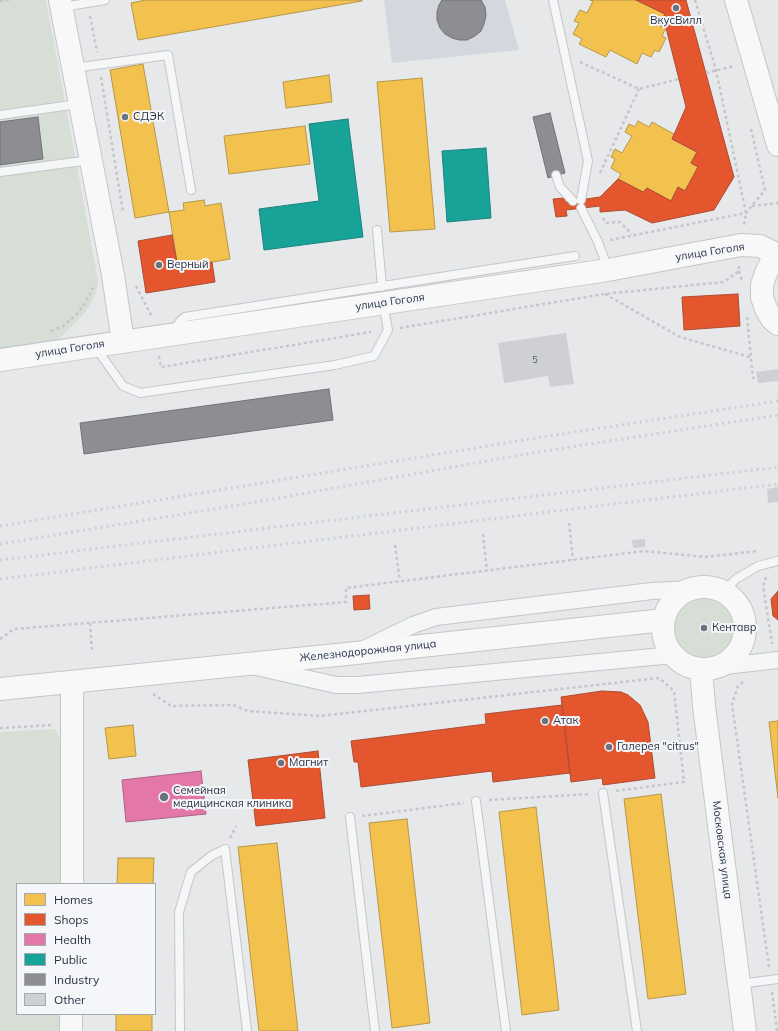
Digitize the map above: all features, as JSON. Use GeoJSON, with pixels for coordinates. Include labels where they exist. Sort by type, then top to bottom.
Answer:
{"type":"FeatureCollection","features":[{"type":"Feature","properties":{"kind":"street"},"geometry":{"type":"LineString","coordinates":[[736,0],[778,145]]}},
{"type":"Feature","properties":{"kind":"street"},"geometry":{"type":"LineString","coordinates":[[61,4],[91,160],[123,342]]}},
{"type":"Feature","properties":{"kind":"street","name":"улица Гоголя"},"geometry":{"type":"LineString","coordinates":[[0,360],[156,337],[382,295],[608,270],[741,245],[760,246],[778,256]]}},
{"type":"Feature","properties":{"kind":"street"},"geometry":{"type":"LineString","coordinates":[[778,256],[766,273],[762,285],[762,297],[766,309],[772,319],[778,324]]}},
{"type":"Feature","properties":{"kind":"street"},"geometry":{"type":"LineString","coordinates":[[356,653],[413,625],[436,617],[652,591],[702,587],[713,588],[723,592],[734,600],[741,611],[745,625],[744,638],[738,651],[729,661],[709,668]]}},
{"type":"Feature","properties":{"kind":"street"},"geometry":{"type":"LineString","coordinates":[[692,589],[682,594],[674,601],[664,620],[663,632],[666,644],[673,655],[681,662],[690,667],[709,668],[776,660]]}},
{"type":"Feature","properties":{"kind":"street","name":"Железнодорожная улица"},"geometry":{"type":"LineString","coordinates":[[0,689],[664,620]]}},
{"type":"Feature","properties":{"kind":"street"},"geometry":{"type":"LineString","coordinates":[[242,664],[336,685],[358,685],[673,655]]}},
{"type":"Feature","properties":{"kind":"street","name":"Московская улица"},"geometry":{"type":"LineString","coordinates":[[709,668],[704,706],[745,1031]]}},
{"type":"Feature","properties":{"kind":"street"},"geometry":{"type":"LineString","coordinates":[[72,682],[72,883]]}},
{"type":"Feature","properties":{"kind":"street"},"geometry":{"type":"LineString","coordinates":[[71,1015],[71,1031]]}},
{"type":"Feature","properties":{"kind":"lane"},"geometry":{"type":"LineString","coordinates":[[61,4],[87,3],[105,0]]}},
{"type":"Feature","properties":{"kind":"lane"},"geometry":{"type":"LineString","coordinates":[[552,0],[588,161],[578,203]]}},
{"type":"Feature","properties":{"kind":"lane"},"geometry":{"type":"LineString","coordinates":[[74,68],[168,55],[191,190]]}},
{"type":"Feature","properties":{"kind":"lane"},"geometry":{"type":"LineString","coordinates":[[0,115],[80,104]]}},
{"type":"Feature","properties":{"kind":"lane"},"geometry":{"type":"LineString","coordinates":[[0,172],[91,160]]}},
{"type":"Feature","properties":{"kind":"lane"},"geometry":{"type":"LineString","coordinates":[[556,175],[560,187],[578,203],[598,242],[608,270]]}},
{"type":"Feature","properties":{"kind":"lane"},"geometry":{"type":"LineString","coordinates":[[94,346],[123,386],[140,393],[335,365],[374,356],[388,330],[382,295],[377,230]]}},
{"type":"Feature","properties":{"kind":"lane"},"geometry":{"type":"LineString","coordinates":[[382,295],[575,256]]}},
{"type":"Feature","properties":{"kind":"lane"},"geometry":{"type":"LineString","coordinates":[[723,592],[736,579],[758,566],[778,562]]}},
{"type":"Feature","properties":{"kind":"lane"},"geometry":{"type":"LineString","coordinates":[[604,793],[637,1031]]}},
{"type":"Feature","properties":{"kind":"lane"},"geometry":{"type":"LineString","coordinates":[[476,801],[506,1031]]}},
{"type":"Feature","properties":{"kind":"lane"},"geometry":{"type":"LineString","coordinates":[[350,818],[375,1031]]}},
{"type":"Feature","properties":{"kind":"lane"},"geometry":{"type":"LineString","coordinates":[[180,1031],[179,912],[191,872],[211,856],[225,849],[247,1031]]}},
{"type":"Feature","properties":{"kind":"lane"},"geometry":{"type":"LineString","coordinates":[[739,984],[774,979]]}},
{"type":"Feature","properties":{"kind":"path"},"geometry":{"type":"LineString","coordinates":[[0,1],[9,0]]}},
{"type":"Feature","properties":{"kind":"path"},"geometry":{"type":"LineString","coordinates":[[695,0],[716,70],[746,212],[739,271],[743,285]]}},
{"type":"Feature","properties":{"kind":"path"},"geometry":{"type":"LineString","coordinates":[[87,3],[99,64],[123,212]]}},
{"type":"Feature","properties":{"kind":"path"},"geometry":{"type":"LineString","coordinates":[[575,59],[639,89],[679,79]]}},
{"type":"Feature","properties":{"kind":"path"},"geometry":{"type":"LineString","coordinates":[[706,73],[736,66]]}},
{"type":"Feature","properties":{"kind":"path"},"geometry":{"type":"LineString","coordinates":[[599,176],[639,89]]}},
{"type":"Feature","properties":{"kind":"path"},"geometry":{"type":"LineString","coordinates":[[598,242],[746,212],[765,190]]}},
{"type":"Feature","properties":{"kind":"path"},"geometry":{"type":"LineString","coordinates":[[752,206],[778,204]]}},
{"type":"Feature","properties":{"kind":"path"},"geometry":{"type":"LineString","coordinates":[[602,217],[606,223],[620,222],[633,234]]}},
{"type":"Feature","properties":{"kind":"path"},"geometry":{"type":"LineString","coordinates":[[46,332],[63,326],[77,314],[87,300],[92,289],[135,283],[151,316],[161,367],[604,294],[724,282],[739,271]]}},
{"type":"Feature","properties":{"kind":"path"},"geometry":{"type":"LineString","coordinates":[[597,291],[680,337],[750,357]]}},
{"type":"Feature","properties":{"kind":"path"},"geometry":{"type":"LineString","coordinates":[[746,313],[753,378],[757,377]]}},
{"type":"Feature","properties":{"kind":"path"},"geometry":{"type":"LineString","coordinates":[[569,523],[573,560]]}},
{"type":"Feature","properties":{"kind":"path"},"geometry":{"type":"LineString","coordinates":[[483,534],[487,571]]}},
{"type":"Feature","properties":{"kind":"path"},"geometry":{"type":"LineString","coordinates":[[395,545],[400,581]]}},
{"type":"Feature","properties":{"kind":"path"},"geometry":{"type":"LineString","coordinates":[[0,639],[14,629],[346,602],[346,588],[644,551],[705,557],[762,550],[766,575],[763,586],[776,660]]}},
{"type":"Feature","properties":{"kind":"path"},"geometry":{"type":"LineString","coordinates":[[90,623],[92,652]]}},
{"type":"Feature","properties":{"kind":"path"},"geometry":{"type":"LineString","coordinates":[[149,692],[171,706],[233,704],[248,711],[320,716],[659,678],[674,691],[684,782],[604,793],[476,801],[350,818]]}},
{"type":"Feature","properties":{"kind":"path"},"geometry":{"type":"LineString","coordinates":[[746,680],[738,686],[732,704],[774,979],[777,1031]]}},
{"type":"Feature","properties":{"kind":"path"},"geometry":{"type":"LineString","coordinates":[[0,728],[72,724]]}},
{"type":"Feature","properties":{"kind":"shaded area"},"geometry":{"type":"Polygon","coordinates":[[[0,0],[46,0],[98,280],[96,293],[89,307],[61,337],[52,341],[0,349],[0,0]]]}},
{"type":"Feature","properties":{"kind":"shaded area"},"geometry":{"type":"Polygon","coordinates":[[[384,0],[505,0],[519,50],[392,63],[384,0]]]}},
{"type":"Feature","properties":{"kind":"shaded area"},"geometry":{"type":"Polygon","coordinates":[[[704,595],[717,597],[727,605],[735,615],[737,628],[735,641],[727,651],[717,659],[704,661],[691,659],[681,651],[673,641],[671,628],[673,615],[681,605],[691,597],[704,595]]]}},
{"type":"Feature","properties":{"kind":"shaded area"},"geometry":{"type":"Polygon","coordinates":[[[55,729],[61,741],[61,883],[16,883],[16,1015],[60,1015],[60,1031],[0,1031],[0,732],[55,729]]]}},
{"type":"Feature","properties":{"kind":"building: Homes"},"geometry":{"type":"Polygon","coordinates":[[[146,0],[362,1],[138,40],[131,3],[146,0]]]}},
{"type":"Feature","properties":{"kind":"building: Homes"},"geometry":{"type":"Polygon","coordinates":[[[590,0],[636,0],[665,14],[659,25],[666,28],[662,36],[666,38],[659,52],[655,50],[651,57],[642,53],[637,64],[610,50],[606,57],[579,44],[582,39],[573,34],[579,23],[574,21],[580,10],[587,13],[593,1],[590,0]]]}},
{"type":"Feature","properties":{"kind":"building: Homes"},"geometry":{"type":"Polygon","coordinates":[[[143,64],[169,212],[135,218],[110,70],[143,64]]]}},
{"type":"Feature","properties":{"kind":"building: Homes"},"geometry":{"type":"Polygon","coordinates":[[[329,75],[332,102],[286,108],[283,82],[329,75]]]}},
{"type":"Feature","properties":{"kind":"building: Homes"},"geometry":{"type":"Polygon","coordinates":[[[422,78],[435,229],[390,232],[377,82],[422,78]]]}},
{"type":"Feature","properties":{"kind":"building: Homes"},"geometry":{"type":"Polygon","coordinates":[[[638,121],[649,127],[652,122],[674,134],[672,139],[697,152],[691,163],[698,167],[685,191],[678,187],[671,201],[647,188],[643,192],[618,179],[621,174],[611,168],[615,159],[611,157],[615,149],[622,153],[632,136],[625,132],[629,124],[635,127],[638,121]]]}},
{"type":"Feature","properties":{"kind":"building: Homes"},"geometry":{"type":"Polygon","coordinates":[[[305,126],[310,164],[229,174],[224,136],[305,126]]]}},
{"type":"Feature","properties":{"kind":"building: Homes"},"geometry":{"type":"Polygon","coordinates":[[[204,200],[205,206],[221,203],[230,259],[178,268],[169,212],[184,210],[183,203],[204,200]]]}},
{"type":"Feature","properties":{"kind":"building: Homes"},"geometry":{"type":"Polygon","coordinates":[[[778,721],[778,798],[769,722],[778,721]]]}},
{"type":"Feature","properties":{"kind":"building: Homes"},"geometry":{"type":"Polygon","coordinates":[[[133,725],[136,756],[109,759],[105,728],[133,725]]]}},
{"type":"Feature","properties":{"kind":"building: Homes"},"geometry":{"type":"Polygon","coordinates":[[[661,794],[686,994],[648,999],[624,799],[661,794]]]}},
{"type":"Feature","properties":{"kind":"building: Homes"},"geometry":{"type":"Polygon","coordinates":[[[536,807],[559,1010],[522,1015],[499,812],[536,807]]]}},
{"type":"Feature","properties":{"kind":"building: Homes"},"geometry":{"type":"Polygon","coordinates":[[[407,819],[430,1023],[392,1028],[369,823],[407,819]]]}},
{"type":"Feature","properties":{"kind":"building: Homes"},"geometry":{"type":"Polygon","coordinates":[[[277,843],[298,1031],[259,1031],[238,847],[277,843]]]}},
{"type":"Feature","properties":{"kind":"building: Homes"},"geometry":{"type":"Polygon","coordinates":[[[118,858],[154,858],[153,883],[117,883],[118,858]]]}},
{"type":"Feature","properties":{"kind":"building: Homes"},"geometry":{"type":"Polygon","coordinates":[[[116,1015],[152,1015],[152,1031],[116,1031],[116,1015]]]}},
{"type":"Feature","properties":{"kind":"building: Shops"},"geometry":{"type":"Polygon","coordinates":[[[636,0],[686,0],[734,177],[714,210],[652,223],[625,210],[600,212],[600,206],[566,210],[567,216],[556,217],[553,199],[564,198],[565,202],[600,197],[618,179],[643,192],[647,188],[671,201],[678,187],[685,191],[698,167],[691,163],[697,152],[672,139],[686,107],[666,28],[659,25],[665,14],[636,0]]]}},
{"type":"Feature","properties":{"kind":"building: Shops","name":"Верный"},"geometry":{"type":"Polygon","coordinates":[[[172,235],[178,268],[212,262],[215,282],[146,293],[138,241],[172,235]]]}},
{"type":"Feature","properties":{"kind":"building: Shops"},"geometry":{"type":"Polygon","coordinates":[[[738,294],[740,326],[684,330],[682,297],[738,294]]]}},
{"type":"Feature","properties":{"kind":"building: Shops"},"geometry":{"type":"Polygon","coordinates":[[[778,591],[778,620],[773,616],[771,599],[778,591]]]}},
{"type":"Feature","properties":{"kind":"building: Shops"},"geometry":{"type":"Polygon","coordinates":[[[369,595],[370,609],[354,610],[353,596],[369,595]]]}},
{"type":"Feature","properties":{"kind":"building: Shops","name":"Галерея \"citrus\""},"geometry":{"type":"Polygon","coordinates":[[[602,691],[621,692],[628,695],[640,705],[648,722],[655,778],[603,785],[602,778],[571,782],[561,697],[602,691]]]}},
{"type":"Feature","properties":{"kind":"building: Shops"},"geometry":{"type":"Polygon","coordinates":[[[562,705],[570,773],[493,782],[492,771],[361,787],[358,762],[354,762],[351,741],[486,724],[485,714],[562,705]]]}},
{"type":"Feature","properties":{"kind":"building: Shops"},"geometry":{"type":"Polygon","coordinates":[[[318,751],[325,818],[256,826],[248,760],[318,751]]]}},
{"type":"Feature","properties":{"kind":"building: Health","name":"Семейная медицинская клиника"},"geometry":{"type":"Polygon","coordinates":[[[201,771],[206,814],[126,822],[122,780],[201,771]]]}},
{"type":"Feature","properties":{"kind":"building: Public"},"geometry":{"type":"Polygon","coordinates":[[[348,119],[363,237],[264,250],[259,209],[319,201],[309,124],[348,119]]]}},
{"type":"Feature","properties":{"kind":"building: Public"},"geometry":{"type":"Polygon","coordinates":[[[486,148],[491,218],[447,222],[442,151],[486,148]]]}},
{"type":"Feature","properties":{"kind":"building: Industry"},"geometry":{"type":"Polygon","coordinates":[[[442,0],[481,0],[485,7],[486,16],[481,31],[467,40],[459,40],[445,34],[440,28],[437,20],[437,12],[442,0]]]}},
{"type":"Feature","properties":{"kind":"building: Industry"},"geometry":{"type":"Polygon","coordinates":[[[550,113],[565,173],[548,178],[533,117],[550,113]]]}},
{"type":"Feature","properties":{"kind":"building: Industry"},"geometry":{"type":"Polygon","coordinates":[[[38,117],[43,159],[0,165],[0,122],[38,117]]]}},
{"type":"Feature","properties":{"kind":"building: Industry"},"geometry":{"type":"Polygon","coordinates":[[[329,389],[333,420],[84,454],[80,423],[329,389]]]}},
{"type":"Feature","properties":{"kind":"building: Other"},"geometry":{"type":"Polygon","coordinates":[[[566,333],[574,384],[550,387],[548,376],[504,383],[498,343],[566,333]]]}},
{"type":"Feature","properties":{"kind":"building: Other"},"geometry":{"type":"Polygon","coordinates":[[[778,369],[778,381],[758,383],[756,372],[778,369]]]}},
{"type":"Feature","properties":{"kind":"building: Other"},"geometry":{"type":"Polygon","coordinates":[[[778,487],[778,502],[768,503],[767,489],[778,487]]]}},
{"type":"Feature","properties":{"kind":"building: Other"},"geometry":{"type":"Polygon","coordinates":[[[645,539],[645,547],[633,548],[632,540],[645,539]]]}},
{"type":"Feature","properties":{"kind":"railway"},"geometry":{"type":"LineString","coordinates":[[0,526],[536,438],[778,401]]}},
{"type":"Feature","properties":{"kind":"railway"},"geometry":{"type":"LineString","coordinates":[[0,544],[250,503],[538,452],[778,415]]}},
{"type":"Feature","properties":{"kind":"railway"},"geometry":{"type":"LineString","coordinates":[[0,560],[778,467]]}},
{"type":"Feature","properties":{"kind":"railway"},"geometry":{"type":"LineString","coordinates":[[0,579],[778,484]]}},
{"type":"Feature","properties":{"kind":"place","name":"ВкусВилл"},"geometry":{"type":"Point","coordinates":[676,8]}},
{"type":"Feature","properties":{"kind":"place","name":"СДЭК"},"geometry":{"type":"Point","coordinates":[125,117]}},
{"type":"Feature","properties":{"kind":"place","name":"Верный"},"geometry":{"type":"Point","coordinates":[159,265]}},
{"type":"Feature","properties":{"kind":"place","name":"Кентавр"},"geometry":{"type":"Point","coordinates":[704,628]}},
{"type":"Feature","properties":{"kind":"place","name":"Атак"},"geometry":{"type":"Point","coordinates":[545,721]}},
{"type":"Feature","properties":{"kind":"place","name":"Галерея \"citrus\""},"geometry":{"type":"Point","coordinates":[609,747]}},
{"type":"Feature","properties":{"kind":"place","name":"Магнит"},"geometry":{"type":"Point","coordinates":[281,763]}},
{"type":"Feature","properties":{"kind":"place","name":"Семейная медицинская клиника"},"geometry":{"type":"Point","coordinates":[164,797]}}]}
